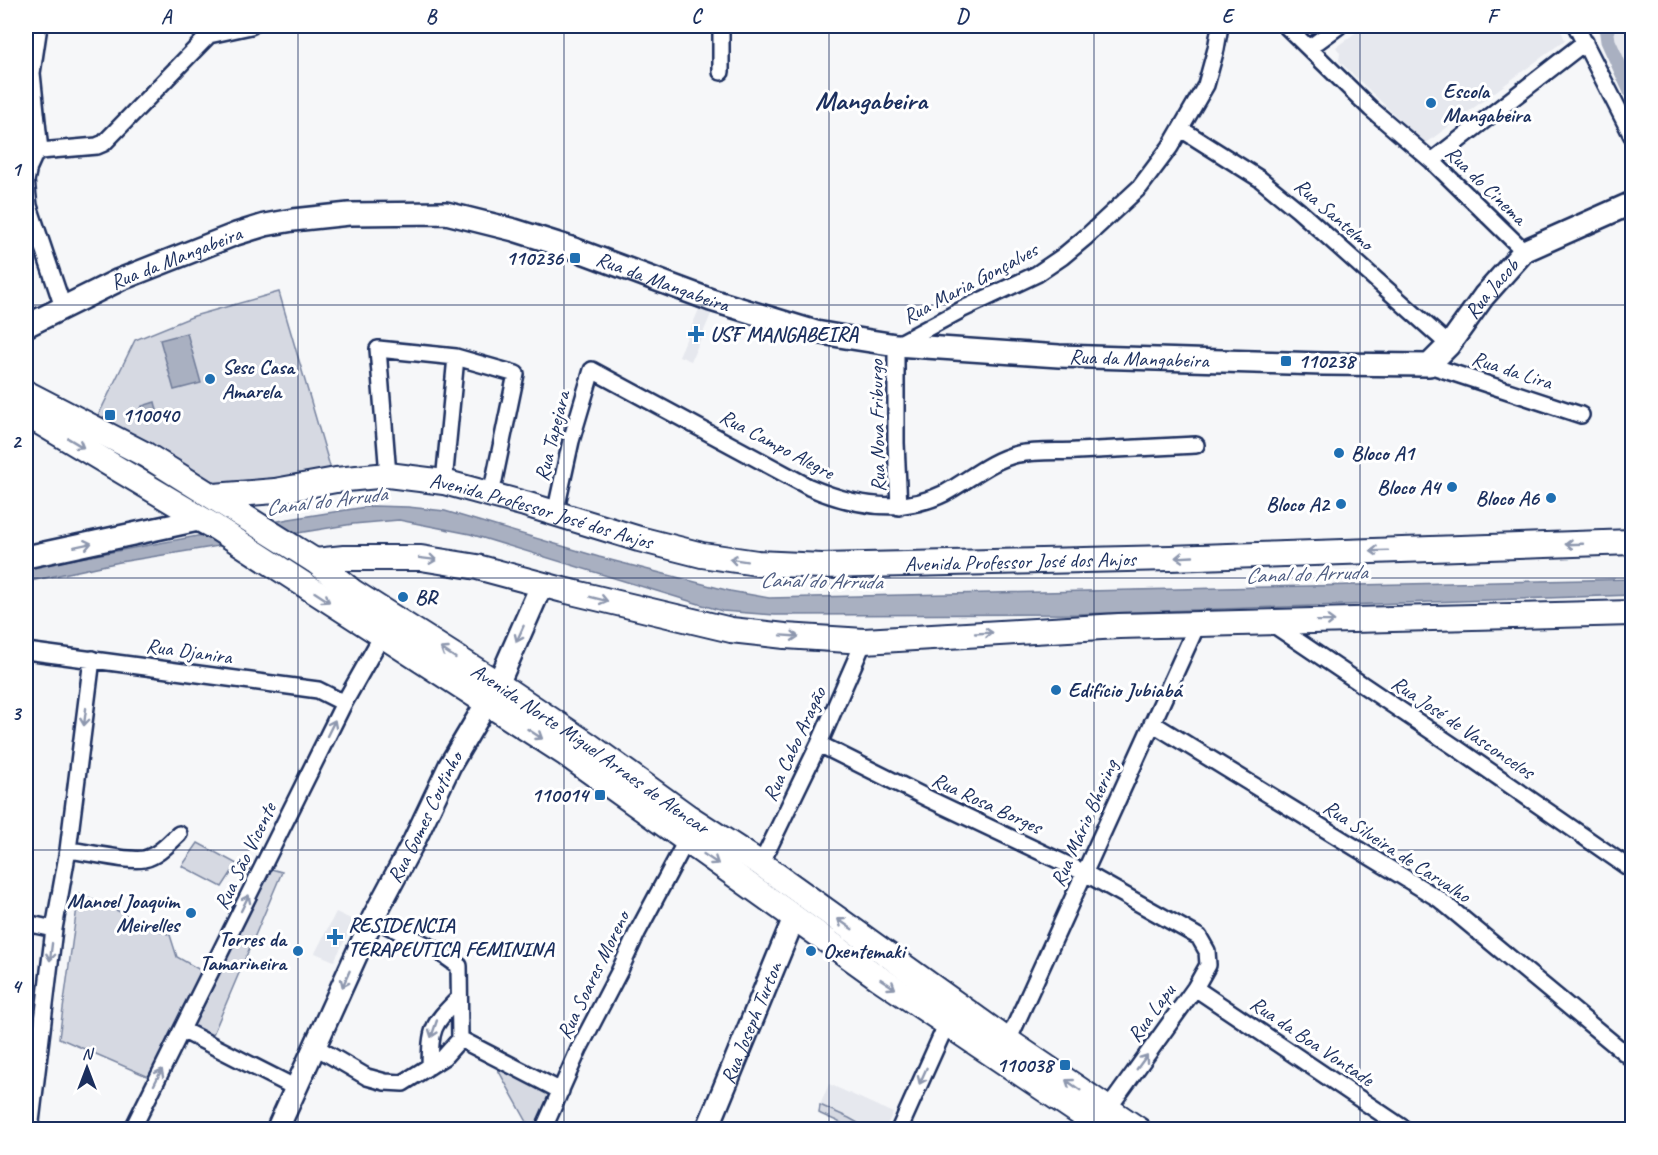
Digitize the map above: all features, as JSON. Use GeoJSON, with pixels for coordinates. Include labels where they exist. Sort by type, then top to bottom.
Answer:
{"type":"FeatureCollection","features":[{"type":"Feature","properties":{"kind":"main road","name":"Avenida Norte Miguel Arraes de Alencar"},"geometry":{"type":"LineString","coordinates":[[26,393],[146,455],[318,561],[353,592],[492,693],[566,754],[879,978],[947,1023],[1106,1119],[1139,1130]]}},
{"type":"Feature","properties":{"kind":"main road","name":"Avenida Norte Miguel Arraes de Alencar"},"geometry":{"type":"LineString","coordinates":[[26,414],[190,519],[273,564],[383,634],[457,685],[492,693],[590,746],[687,816],[761,864],[1008,1041],[1106,1119]]}},
{"type":"Feature","properties":{"kind":"main road","name":"Avenida Professor José dos Anjos"},"geometry":{"type":"LineString","coordinates":[[214,496],[275,491],[336,480],[388,475],[444,482],[702,555],[757,563],[822,566],[1170,558],[1632,542]]}},
{"type":"Feature","properties":{"kind":"main road"},"geometry":{"type":"LineString","coordinates":[[275,491],[258,506],[256,514],[260,522],[318,561],[422,558],[477,567],[689,621],[731,630],[785,636],[864,640],[1198,623],[1632,613]]}},
{"type":"Feature","properties":{"kind":"main road"},"geometry":{"type":"LineString","coordinates":[[353,592],[354,569],[357,563],[369,558]]}},
{"type":"Feature","properties":{"kind":"street"},"geometry":{"type":"LineString","coordinates":[[39,26],[32,73],[40,151]]}},
{"type":"Feature","properties":{"kind":"street"},"geometry":{"type":"LineString","coordinates":[[63,307],[29,206],[26,178],[34,156],[40,151],[97,146],[104,143],[210,30],[251,26]]}},
{"type":"Feature","properties":{"kind":"street"},"geometry":{"type":"LineString","coordinates":[[721,26],[721,72]]}},
{"type":"Feature","properties":{"kind":"street","name":"Rua Maria Gonçalves"},"geometry":{"type":"LineString","coordinates":[[896,345],[963,309],[1037,274],[1062,257],[1140,187],[1170,147],[1206,85],[1220,26]]}},
{"type":"Feature","properties":{"kind":"street","name":"Rua do Cinema"},"geometry":{"type":"LineString","coordinates":[[1286,26],[1371,109],[1432,161],[1524,251]]}},
{"type":"Feature","properties":{"kind":"street"},"geometry":{"type":"LineString","coordinates":[[1309,48],[1339,26]]}},
{"type":"Feature","properties":{"kind":"street"},"geometry":{"type":"LineString","coordinates":[[1576,26],[1632,136]]}},
{"type":"Feature","properties":{"kind":"street"},"geometry":{"type":"LineString","coordinates":[[1432,161],[1584,42]]}},
{"type":"Feature","properties":{"kind":"street","name":"Rua Santelmo"},"geometry":{"type":"LineString","coordinates":[[1180,129],[1260,179],[1449,345]]}},
{"type":"Feature","properties":{"kind":"street","name":"Rua Jacob"},"geometry":{"type":"LineString","coordinates":[[1429,365],[1449,345],[1484,296],[1524,251],[1632,203]]}},
{"type":"Feature","properties":{"kind":"street","name":"Rua da Mangabeira"},"geometry":{"type":"LineString","coordinates":[[26,326],[118,280],[265,225],[349,214],[446,213],[574,249],[711,300],[816,332],[896,345],[1059,356],[1183,361],[1429,365]]}},
{"type":"Feature","properties":{"kind":"street","name":"Rua Nova Friburgo"},"geometry":{"type":"LineString","coordinates":[[896,345],[896,443],[899,507]]}},
{"type":"Feature","properties":{"kind":"street"},"geometry":{"type":"LineString","coordinates":[[388,475],[378,349],[456,357],[516,374],[490,495]]}},
{"type":"Feature","properties":{"kind":"street"},"geometry":{"type":"LineString","coordinates":[[444,482],[456,357]]}},
{"type":"Feature","properties":{"kind":"street","name":"Rua da Lira"},"geometry":{"type":"LineString","coordinates":[[1429,365],[1581,415]]}},
{"type":"Feature","properties":{"kind":"street","name":"Rua Campo Alegre"},"geometry":{"type":"LineString","coordinates":[[592,370],[809,487],[848,501],[899,507],[919,503],[945,493],[982,470],[1016,455],[1196,445]]}},
{"type":"Feature","properties":{"kind":"street","name":"Rua Tapejara"},"geometry":{"type":"LineString","coordinates":[[555,514],[571,441],[592,370]]}},
{"type":"Feature","properties":{"kind":"street"},"geometry":{"type":"LineString","coordinates":[[26,557],[190,519],[177,475]]}},
{"type":"Feature","properties":{"kind":"street"},"geometry":{"type":"LineString","coordinates":[[273,564],[318,561]]}},
{"type":"Feature","properties":{"kind":"street","name":"Rua Gomes Coutinho"},"geometry":{"type":"LineString","coordinates":[[277,1130],[373,918],[414,841],[450,765],[492,693],[542,584]]}},
{"type":"Feature","properties":{"kind":"street","name":"Rua José de Vasconcelos"},"geometry":{"type":"LineString","coordinates":[[1269,622],[1632,870]]}},
{"type":"Feature","properties":{"kind":"street","name":"Rua Mário Bhering"},"geometry":{"type":"LineString","coordinates":[[1008,1041],[1198,623]]}},
{"type":"Feature","properties":{"kind":"street","name":"Rua São Vicente"},"geometry":{"type":"LineString","coordinates":[[132,1130],[344,703],[383,634]]}},
{"type":"Feature","properties":{"kind":"street","name":"Rua Cabo Aragão"},"geometry":{"type":"LineString","coordinates":[[761,864],[819,744],[864,640]]}},
{"type":"Feature","properties":{"kind":"street","name":"Rua Djanira"},"geometry":{"type":"LineString","coordinates":[[26,651],[318,690],[344,703]]}},
{"type":"Feature","properties":{"kind":"street"},"geometry":{"type":"LineString","coordinates":[[30,1130],[32,1050],[68,850],[92,659]]}},
{"type":"Feature","properties":{"kind":"street","name":"Rua Silveira de Carvalho"},"geometry":{"type":"LineString","coordinates":[[1152,723],[1439,898],[1632,1059]]}},
{"type":"Feature","properties":{"kind":"street","name":"Rua Rosa Borges"},"geometry":{"type":"LineString","coordinates":[[819,744],[1085,873],[1199,937]]}},
{"type":"Feature","properties":{"kind":"street"},"geometry":{"type":"LineString","coordinates":[[68,850],[125,858],[145,858],[165,848],[179,834]]}},
{"type":"Feature","properties":{"kind":"street","name":"Rua Soares Moreno"},"geometry":{"type":"LineString","coordinates":[[548,1128],[561,1091],[637,933],[686,842]]}},
{"type":"Feature","properties":{"kind":"street"},"geometry":{"type":"LineString","coordinates":[[316,1047],[368,1077],[385,1082],[403,1083],[444,1057],[459,1039],[459,966],[444,954],[373,918]]}},
{"type":"Feature","properties":{"kind":"street","name":"Rua Joseph Turton"},"geometry":{"type":"LineString","coordinates":[[707,1130],[794,918]]}},
{"type":"Feature","properties":{"kind":"street"},"geometry":{"type":"LineString","coordinates":[[26,923],[54,929]]}},
{"type":"Feature","properties":{"kind":"street","name":"Rua Lapu"},"geometry":{"type":"LineString","coordinates":[[1106,1119],[1195,988],[1208,965],[1207,951],[1199,937]]}},
{"type":"Feature","properties":{"kind":"street","name":"Rua da Boa Vontade"},"geometry":{"type":"LineString","coordinates":[[1195,988],[1406,1130]]}},
{"type":"Feature","properties":{"kind":"street"},"geometry":{"type":"LineString","coordinates":[[430,1066],[430,1042],[437,1019],[458,999]]}},
{"type":"Feature","properties":{"kind":"street"},"geometry":{"type":"LineString","coordinates":[[899,1130],[947,1023]]}},
{"type":"Feature","properties":{"kind":"street"},"geometry":{"type":"LineString","coordinates":[[182,1030],[296,1088]]}},
{"type":"Feature","properties":{"kind":"street"},"geometry":{"type":"LineString","coordinates":[[459,1039],[561,1091]]}},
{"type":"Feature","properties":{"kind":"shaded area","name":"Escola Mangabeira"},"geometry":{"type":"Polygon","coordinates":[[[1365,26],[1559,26],[1565,40],[1425,144],[1339,61],[1340,53],[1336,47],[1365,26]]]}},
{"type":"Feature","properties":{"kind":"shaded area"},"geometry":{"type":"Polygon","coordinates":[[[1609,26],[1632,26],[1632,89],[1612,41],[1609,26]]]}},
{"type":"Feature","properties":{"kind":"shaded area","name":"Sesc Casa Amarela"},"geometry":{"type":"Polygon","coordinates":[[[279,292],[331,470],[215,490],[97,418],[135,340],[194,316],[279,292]]]}},
{"type":"Feature","properties":{"kind":"shaded area","name":"USF MANGABEIRA"},"geometry":{"type":"Polygon","coordinates":[[[700,307],[712,312],[691,361],[679,356],[700,307]]]}},
{"type":"Feature","properties":{"kind":"shaded area"},"geometry":{"type":"Polygon","coordinates":[[[198,843],[237,864],[222,887],[182,866],[198,843]]]}},
{"type":"Feature","properties":{"kind":"shaded area"},"geometry":{"type":"Polygon","coordinates":[[[271,869],[282,872],[211,1039],[191,1031],[271,869]]]}},
{"type":"Feature","properties":{"kind":"shaded area"},"geometry":{"type":"Polygon","coordinates":[[[79,893],[170,935],[177,957],[202,971],[149,1077],[59,1038],[79,893]]]}},
{"type":"Feature","properties":{"kind":"shaded area","name":"RESIDENCIA TERAPEUTICA FEMININA"},"geometry":{"type":"Polygon","coordinates":[[[336,912],[355,921],[334,961],[315,953],[336,912]]]}},
{"type":"Feature","properties":{"kind":"shaded area"},"geometry":{"type":"Polygon","coordinates":[[[492,1059],[552,1093],[533,1129],[531,1129],[492,1059]]]}},
{"type":"Feature","properties":{"kind":"shaded area"},"geometry":{"type":"Polygon","coordinates":[[[829,1084],[893,1113],[885,1129],[876,1129],[820,1105],[829,1084]]]}},
{"type":"Feature","properties":{"kind":"shaded area"},"geometry":{"type":"Polygon","coordinates":[[[820,1105],[869,1129],[850,1129],[819,1113],[820,1105]]]}},
{"type":"Feature","properties":{"kind":"water"},"geometry":{"type":"Polygon","coordinates":[[[187,333],[201,383],[174,390],[160,340],[187,333]]]}},
{"type":"Feature","properties":{"kind":"water"},"geometry":{"type":"Polygon","coordinates":[[[155,402],[159,418],[148,424],[139,414],[142,406],[155,402]]]}},
{"type":"Feature","properties":{"kind":"water"},"geometry":{"type":"Polygon","coordinates":[[[372,506],[445,511],[599,557],[730,591],[769,598],[1632,579],[1632,595],[1077,614],[775,615],[722,611],[470,534],[399,520],[353,524],[120,562],[26,582],[26,568],[289,519],[372,506]]]}},
{"type":"Feature","properties":{"kind":"waterway"},"geometry":{"type":"LineString","coordinates":[[1606,26],[1608,41],[1632,94]]}},
{"type":"Feature","properties":{"kind":"place","name":"Escola Mangabeira"},"geometry":{"type":"Point","coordinates":[1431,103]}},
{"type":"Feature","properties":{"kind":"place","name":"110236"},"geometry":{"type":"Point","coordinates":[575,258]}},
{"type":"Feature","properties":{"kind":"place","name":"USF MANGABEIRA"},"geometry":{"type":"Point","coordinates":[696,334]}},
{"type":"Feature","properties":{"kind":"place","name":"110238"},"geometry":{"type":"Point","coordinates":[1286,361]}},
{"type":"Feature","properties":{"kind":"place","name":"Sesc Casa Amarela"},"geometry":{"type":"Point","coordinates":[210,379]}},
{"type":"Feature","properties":{"kind":"place","name":"110040"},"geometry":{"type":"Point","coordinates":[110,415]}},
{"type":"Feature","properties":{"kind":"place","name":"Bloco A1"},"geometry":{"type":"Point","coordinates":[1339,453]}},
{"type":"Feature","properties":{"kind":"place","name":"Bloco A4"},"geometry":{"type":"Point","coordinates":[1452,487]}},
{"type":"Feature","properties":{"kind":"place","name":"Bloco A6"},"geometry":{"type":"Point","coordinates":[1551,498]}},
{"type":"Feature","properties":{"kind":"place","name":"Bloco A2"},"geometry":{"type":"Point","coordinates":[1341,504]}},
{"type":"Feature","properties":{"kind":"place","name":"BR"},"geometry":{"type":"Point","coordinates":[403,597]}},
{"type":"Feature","properties":{"kind":"place","name":"Edifício Jubiabá"},"geometry":{"type":"Point","coordinates":[1056,690]}},
{"type":"Feature","properties":{"kind":"place","name":"110014"},"geometry":{"type":"Point","coordinates":[600,795]}},
{"type":"Feature","properties":{"kind":"place","name":"Manoel Joaquim Meirelles"},"geometry":{"type":"Point","coordinates":[191,913]}},
{"type":"Feature","properties":{"kind":"place","name":"RESIDENCIA TERAPEUTICA FEMININA"},"geometry":{"type":"Point","coordinates":[335,937]}},
{"type":"Feature","properties":{"kind":"place","name":"Torres da Tamarineira"},"geometry":{"type":"Point","coordinates":[298,951]}},
{"type":"Feature","properties":{"kind":"place","name":"Oxentemaki"},"geometry":{"type":"Point","coordinates":[811,951]}},
{"type":"Feature","properties":{"kind":"place","name":"110038"},"geometry":{"type":"Point","coordinates":[1065,1065]}},
{"type":"Feature","properties":{"kind":"district","name":"Mangabeira"},"geometry":{"type":"Point","coordinates":[871,100]}},
{"type":"Feature","properties":{"kind":"water label","name":"Canal do Arruda"},"geometry":{"type":"Point","coordinates":[326,501]}},
{"type":"Feature","properties":{"kind":"water label","name":"Canal do Arruda"},"geometry":{"type":"Point","coordinates":[1306,574]}},
{"type":"Feature","properties":{"kind":"water label","name":"Canal do Arruda"},"geometry":{"type":"Point","coordinates":[821,581]}}]}
